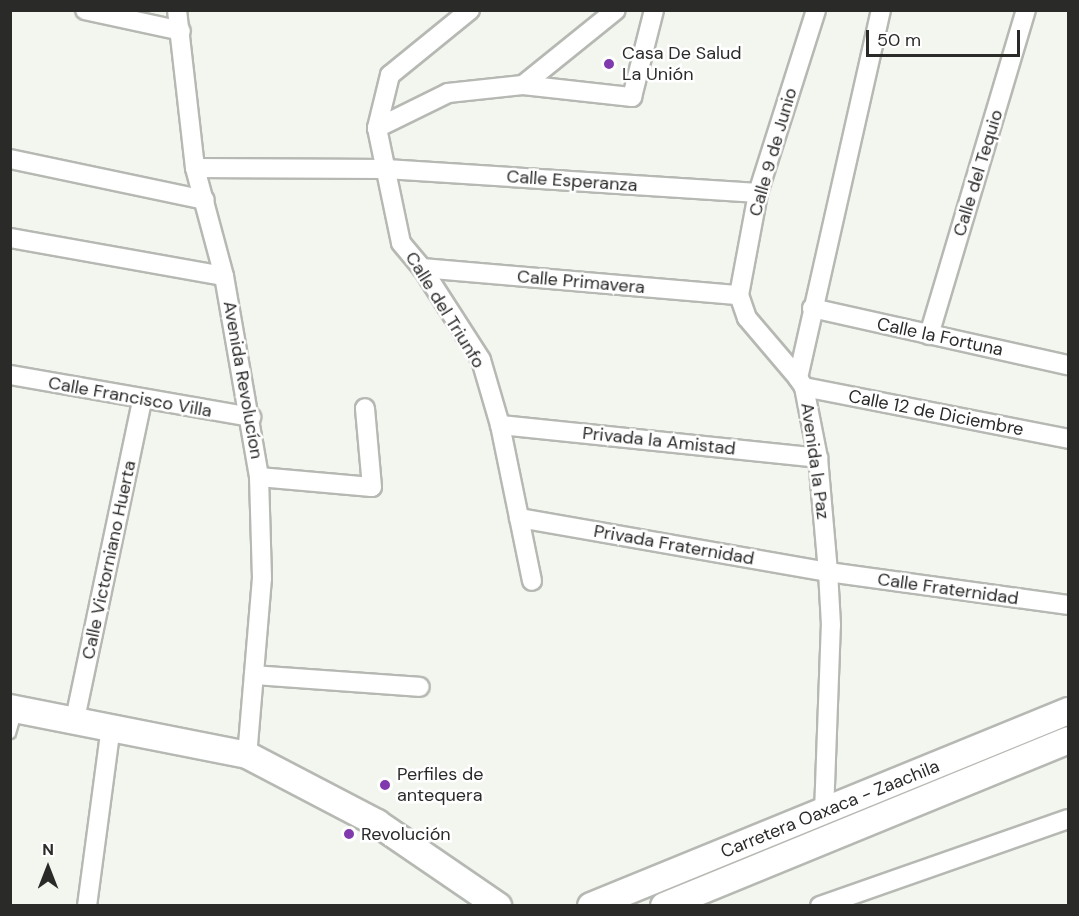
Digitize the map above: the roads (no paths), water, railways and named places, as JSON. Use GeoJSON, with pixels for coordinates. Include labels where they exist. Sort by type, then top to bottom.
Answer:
{"type":"FeatureCollection","features":[{"type":"Feature","properties":{"kind":"main road","name":"Carretera Oaxaca - Zaachila"},"geometry":{"type":"LineString","coordinates":[[591,906],[824,813],[1068,711]]}},
{"type":"Feature","properties":{"kind":"main road"},"geometry":{"type":"LineString","coordinates":[[12,717],[75,719],[247,755],[377,823],[498,906]]}},
{"type":"Feature","properties":{"kind":"main road","name":"Carretera Oaxaca - Zaachila"},"geometry":{"type":"LineString","coordinates":[[664,906],[1068,740]]}},
{"type":"Feature","properties":{"kind":"street"},"geometry":{"type":"LineString","coordinates":[[85,10],[181,31]]}},
{"type":"Feature","properties":{"kind":"street","name":"Avenida Revolucíon"},"geometry":{"type":"LineString","coordinates":[[177,10],[195,168],[224,276],[260,477],[262,578],[247,755]]}},
{"type":"Feature","properties":{"kind":"street","name":"Calle del Triunfo"},"geometry":{"type":"LineString","coordinates":[[470,10],[390,75],[377,128],[401,243],[422,268],[481,360],[500,425],[532,581]]}},
{"type":"Feature","properties":{"kind":"street"},"geometry":{"type":"LineString","coordinates":[[523,85],[616,10]]}},
{"type":"Feature","properties":{"kind":"street"},"geometry":{"type":"LineString","coordinates":[[377,128],[448,93],[523,85],[632,97],[654,10]]}},
{"type":"Feature","properties":{"kind":"street","name":"Calle 9 de Junio"},"geometry":{"type":"LineString","coordinates":[[739,295],[758,193],[816,10]]}},
{"type":"Feature","properties":{"kind":"street","name":"Avenida la Paz"},"geometry":{"type":"LineString","coordinates":[[824,813],[831,625],[818,458],[801,383],[812,308],[881,10]]}},
{"type":"Feature","properties":{"kind":"street","name":"Calle del Tequio"},"geometry":{"type":"LineString","coordinates":[[929,335],[1026,10]]}},
{"type":"Feature","properties":{"kind":"street"},"geometry":{"type":"LineString","coordinates":[[10,159],[205,200]]}},
{"type":"Feature","properties":{"kind":"street","name":"Calle Esperanza"},"geometry":{"type":"LineString","coordinates":[[195,168],[386,169],[758,193]]}},
{"type":"Feature","properties":{"kind":"street"},"geometry":{"type":"LineString","coordinates":[[10,238],[224,276]]}},
{"type":"Feature","properties":{"kind":"street","name":"Calle Primavera"},"geometry":{"type":"LineString","coordinates":[[422,268],[739,295]]}},
{"type":"Feature","properties":{"kind":"street"},"geometry":{"type":"LineString","coordinates":[[739,295],[747,318],[801,383]]}},
{"type":"Feature","properties":{"kind":"street","name":"Calle la Fortuna"},"geometry":{"type":"LineString","coordinates":[[812,308],[1068,364]]}},
{"type":"Feature","properties":{"kind":"street","name":"Calle Francisco Villa"},"geometry":{"type":"LineString","coordinates":[[10,375],[142,401],[251,417]]}},
{"type":"Feature","properties":{"kind":"street","name":"Calle 12 de Diciembre"},"geometry":{"type":"LineString","coordinates":[[801,383],[1068,439]]}},
{"type":"Feature","properties":{"kind":"street","name":"Calle Victorniano Huerta"},"geometry":{"type":"LineString","coordinates":[[75,719],[142,401]]}},
{"type":"Feature","properties":{"kind":"street"},"geometry":{"type":"LineString","coordinates":[[260,477],[372,487],[365,408]]}},
{"type":"Feature","properties":{"kind":"street","name":"Privada la Amistad"},"geometry":{"type":"LineString","coordinates":[[500,425],[818,458]]}},
{"type":"Feature","properties":{"kind":"street","name":"Privada Fraternidad"},"geometry":{"type":"LineString","coordinates":[[519,518],[828,572]]}},
{"type":"Feature","properties":{"kind":"street","name":"Calle Fraternidad"},"geometry":{"type":"LineString","coordinates":[[828,572],[1068,605]]}},
{"type":"Feature","properties":{"kind":"street"},"geometry":{"type":"LineString","coordinates":[[254,675],[420,687]]}},
{"type":"Feature","properties":{"kind":"street"},"geometry":{"type":"LineString","coordinates":[[87,906],[111,726]]}},
{"type":"Feature","properties":{"kind":"street"},"geometry":{"type":"LineString","coordinates":[[820,906],[1068,819]]}},
{"type":"Feature","properties":{"kind":"place","name":"Casa De Salud La Unión"},"geometry":{"type":"Point","coordinates":[609,64]}},
{"type":"Feature","properties":{"kind":"place","name":"Perfiles de antequera"},"geometry":{"type":"Point","coordinates":[385,785]}},
{"type":"Feature","properties":{"kind":"place","name":"Revolución"},"geometry":{"type":"Point","coordinates":[349,834]}}]}
